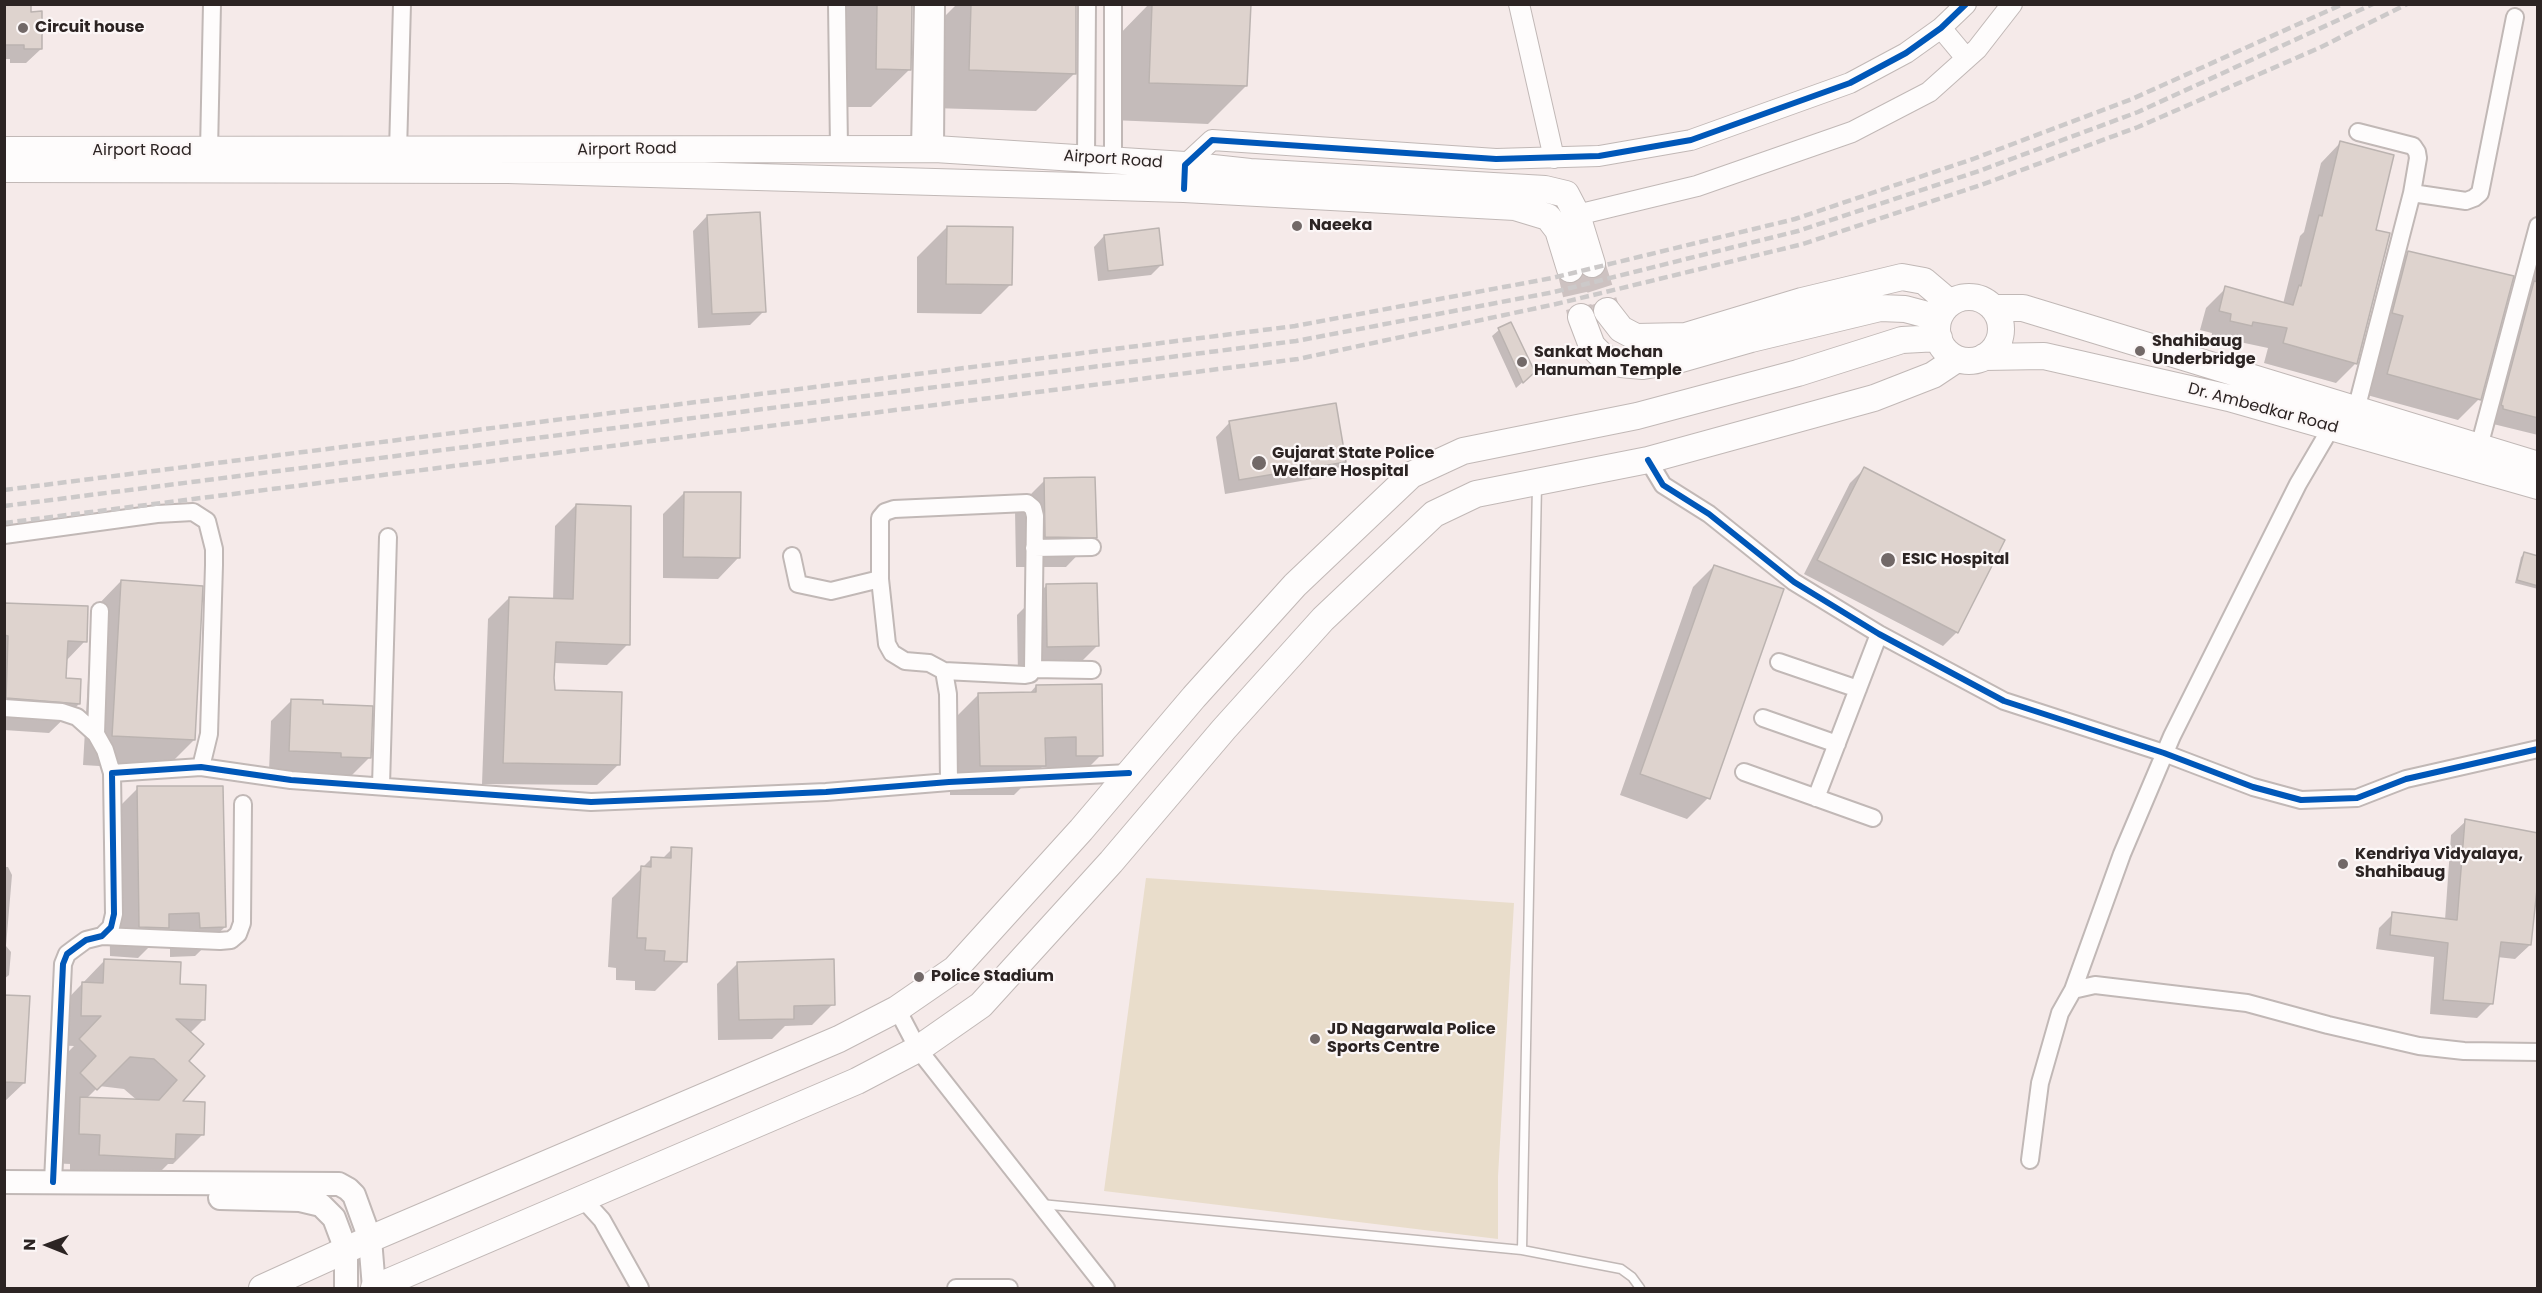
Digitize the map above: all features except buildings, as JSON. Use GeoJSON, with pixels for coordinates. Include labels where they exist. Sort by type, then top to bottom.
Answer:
{"type":"FeatureCollection","features":[{"type":"Feature","properties":{"kind":"main road","name":"Airport Road"},"geometry":{"type":"LineString","coordinates":[[4,150],[927,149],[1113,160],[1184,177]]}},
{"type":"Feature","properties":{"kind":"main road","name":"Airport Road"},"geometry":{"type":"LineString","coordinates":[[4,170],[508,170],[1184,177],[1244,182]]}},
{"type":"Feature","properties":{"kind":"main road"},"geometry":{"type":"LineString","coordinates":[[1244,182],[1545,189],[1566,194],[1577,216],[1581,266],[1548,217],[1515,207],[1244,182]]}},
{"type":"Feature","properties":{"kind":"main road"},"geometry":{"type":"LineString","coordinates":[[1607,311],[1621,329],[1636,337],[1686,336],[1802,302],[1902,277],[1924,281],[1943,320],[1943,347],[1957,359]]}},
{"type":"Feature","properties":{"kind":"main road"},"geometry":{"type":"LineString","coordinates":[[4,1182],[315,1182],[339,1184],[354,1195],[370,1239],[374,1288],[857,1081],[918,1049],[981,1005],[1111,862],[1224,729],[1323,619],[1434,514],[1476,494],[1648,460],[1874,398],[1933,375],[1957,359],[1975,360],[1984,357],[1992,351],[2001,334],[1999,315],[1993,308],[1977,298],[1959,299],[1943,320],[1902,340],[1830,364],[1637,416],[1463,451],[1411,475],[1295,585],[954,969],[897,1010],[839,1039],[370,1239],[262,1288]]}},
{"type":"Feature","properties":{"kind":"main road"},"geometry":{"type":"LineString","coordinates":[[1581,317],[1592,346],[1603,357],[1621,364],[1643,366],[1674,362],[1751,339],[1880,308],[1905,309],[1943,320]]}},
{"type":"Feature","properties":{"kind":"main road","name":"Dr. Ambedkar Road"},"geometry":{"type":"LineString","coordinates":[[1993,308],[2023,308],[2538,465]]}},
{"type":"Feature","properties":{"kind":"main road","name":"Dr. Ambedkar Road"},"geometry":{"type":"LineString","coordinates":[[1984,357],[2044,356],[2229,398],[2538,486]]}},
{"type":"Feature","properties":{"kind":"main road"},"geometry":{"type":"LineString","coordinates":[[4,1195],[300,1200],[321,1204],[330,1212],[338,1226],[346,1250],[346,1288]]}},
{"type":"Feature","properties":{"kind":"street"},"geometry":{"type":"LineString","coordinates":[[208,151],[213,4]]}},
{"type":"Feature","properties":{"kind":"street"},"geometry":{"type":"LineString","coordinates":[[398,151],[402,4]]}},
{"type":"Feature","properties":{"kind":"street"},"geometry":{"type":"LineString","coordinates":[[837,4],[839,148]]}},
{"type":"Feature","properties":{"kind":"street"},"geometry":{"type":"LineString","coordinates":[[923,4],[927,149]]}},
{"type":"Feature","properties":{"kind":"street"},"geometry":{"type":"LineString","coordinates":[[927,149],[936,4]]}},
{"type":"Feature","properties":{"kind":"street"},"geometry":{"type":"LineString","coordinates":[[1086,158],[1087,4]]}},
{"type":"Feature","properties":{"kind":"street"},"geometry":{"type":"LineString","coordinates":[[1113,4],[1113,160]]}},
{"type":"Feature","properties":{"kind":"street"},"geometry":{"type":"LineString","coordinates":[[1519,4],[1554,158]]}},
{"type":"Feature","properties":{"kind":"street"},"geometry":{"type":"LineString","coordinates":[[1184,177],[1212,140],[1496,159],[1599,156],[1691,140],[1850,82],[1906,53],[1941,28],[1966,4]]}},
{"type":"Feature","properties":{"kind":"street"},"geometry":{"type":"LineString","coordinates":[[1577,216],[1697,186],[1852,132],[1929,92],[1966,58],[2012,4]]}},
{"type":"Feature","properties":{"kind":"street"},"geometry":{"type":"LineString","coordinates":[[2412,193],[2466,201],[2480,193],[2515,17]]}},
{"type":"Feature","properties":{"kind":"street"},"geometry":{"type":"LineString","coordinates":[[1941,28],[1966,58]]}},
{"type":"Feature","properties":{"kind":"street"},"geometry":{"type":"LineString","coordinates":[[2356,410],[2412,193],[2418,158],[2413,146],[2358,132]]}},
{"type":"Feature","properties":{"kind":"street"},"geometry":{"type":"LineString","coordinates":[[2479,447],[2538,226]]}},
{"type":"Feature","properties":{"kind":"street"},"geometry":{"type":"LineString","coordinates":[[2030,1160],[2040,1083],[2060,1013],[2073,990],[2122,854],[2164,753],[2293,494],[2332,426]]}},
{"type":"Feature","properties":{"kind":"street"},"geometry":{"type":"LineString","coordinates":[[1648,460],[1663,485],[1709,514],[1794,582],[1879,634],[2004,701],[2164,753],[2253,787],[2301,800],[2357,798],[2406,779],[2538,749]]}},
{"type":"Feature","properties":{"kind":"street"},"geometry":{"type":"LineString","coordinates":[[1027,503],[1033,508],[1035,516],[1034,548],[1033,669],[1030,674],[944,671],[929,663],[905,661],[892,653],[887,644],[880,579],[880,518],[885,512],[894,509],[1027,503]]}},
{"type":"Feature","properties":{"kind":"street"},"geometry":{"type":"LineString","coordinates":[[4,535],[157,514],[194,513],[207,521],[214,549],[214,565],[209,734],[201,767]]}},
{"type":"Feature","properties":{"kind":"street"},"geometry":{"type":"LineString","coordinates":[[381,786],[388,537]]}},
{"type":"Feature","properties":{"kind":"street"},"geometry":{"type":"LineString","coordinates":[[1034,548],[1092,548]]}},
{"type":"Feature","properties":{"kind":"street"},"geometry":{"type":"LineString","coordinates":[[792,556],[798,584],[831,591],[880,579]]}},
{"type":"Feature","properties":{"kind":"street"},"geometry":{"type":"LineString","coordinates":[[96,734],[100,611]]}},
{"type":"Feature","properties":{"kind":"street"},"geometry":{"type":"LineString","coordinates":[[1816,798],[1879,634]]}},
{"type":"Feature","properties":{"kind":"street"},"geometry":{"type":"LineString","coordinates":[[1779,662],[1858,689]]}},
{"type":"Feature","properties":{"kind":"street"},"geometry":{"type":"LineString","coordinates":[[1033,669],[1092,670]]}},
{"type":"Feature","properties":{"kind":"street"},"geometry":{"type":"LineString","coordinates":[[944,671],[948,694],[949,782]]}},
{"type":"Feature","properties":{"kind":"street"},"geometry":{"type":"LineString","coordinates":[[4,708],[62,712],[77,717],[96,734],[105,750],[112,773],[114,914],[111,927],[102,936]]}},
{"type":"Feature","properties":{"kind":"street"},"geometry":{"type":"LineString","coordinates":[[1763,718],[1837,744]]}},
{"type":"Feature","properties":{"kind":"street"},"geometry":{"type":"LineString","coordinates":[[112,773],[201,767],[291,780],[591,802],[826,792],[949,782],[1129,774]]}},
{"type":"Feature","properties":{"kind":"street"},"geometry":{"type":"LineString","coordinates":[[1744,772],[1873,818]]}},
{"type":"Feature","properties":{"kind":"street"},"geometry":{"type":"LineString","coordinates":[[53,1182],[63,964],[67,954],[86,940],[102,936],[231,940],[238,934],[242,923],[243,804]]}},
{"type":"Feature","properties":{"kind":"street"},"geometry":{"type":"LineString","coordinates":[[2073,990],[2095,985],[2236,1001],[2419,1046],[2464,1051],[2538,1052]]}},
{"type":"Feature","properties":{"kind":"street"},"geometry":{"type":"LineString","coordinates":[[897,1010],[918,1049],[1106,1288]]}},
{"type":"Feature","properties":{"kind":"street"},"geometry":{"type":"LineString","coordinates":[[582,1198],[602,1220],[640,1288]]}},
{"type":"Feature","properties":{"kind":"street"},"geometry":{"type":"LineString","coordinates":[[956,1288],[1009,1288]]}},
{"type":"Feature","properties":{"kind":"lane"},"geometry":{"type":"LineString","coordinates":[[1522,1250],[1538,483]]}},
{"type":"Feature","properties":{"kind":"lane"},"geometry":{"type":"LineString","coordinates":[[1038,1203],[1522,1250],[1621,1269],[1632,1277],[1640,1288]]}},
{"type":"Feature","properties":{"kind":"shaded area","name":"JD Nagarwala Police Sports Centre"},"geometry":{"type":"Polygon","coordinates":[[[1146,878],[1514,903],[1498,1176],[1498,1239],[1104,1191],[1146,878]]]}},
{"type":"Feature","properties":{"kind":"tunnel"},"geometry":{"type":"LineString","coordinates":[[1592,264],[1607,311]]}},
{"type":"Feature","properties":{"kind":"tunnel"},"geometry":{"type":"LineString","coordinates":[[1570,269],[1581,317]]}},
{"type":"Feature","properties":{"kind":"railway"},"geometry":{"type":"LineString","coordinates":[[4,490],[1295,326],[1552,278],[1795,219],[1973,159],[2132,99],[2343,4]]}},
{"type":"Feature","properties":{"kind":"railway"},"geometry":{"type":"LineString","coordinates":[[4,506],[1296,341],[1554,292],[1798,231],[1979,171],[2138,112],[2373,4]]}},
{"type":"Feature","properties":{"kind":"railway"},"geometry":{"type":"LineString","coordinates":[[4,523],[1298,359],[1556,304],[1803,244],[1981,185],[2138,127],[2319,48],[2407,4]]}},
{"type":"Feature","properties":{"kind":"cycle path"},"geometry":{"type":"LineString","coordinates":[[1184,189],[1185,165],[1212,140],[1496,159],[1599,156],[1691,140],[1850,83],[1906,53],[1941,28],[1966,4]]}},
{"type":"Feature","properties":{"kind":"cycle path"},"geometry":{"type":"LineString","coordinates":[[1648,460],[1663,485],[1709,514],[1794,582],[1879,634],[2004,701],[2164,753],[2253,787],[2301,800],[2357,798],[2406,779],[2538,749]]}},
{"type":"Feature","properties":{"kind":"cycle path"},"geometry":{"type":"LineString","coordinates":[[53,1182],[63,964],[67,954],[86,940],[102,936],[111,927],[114,914],[112,773],[201,767],[291,780],[591,802],[826,792],[949,782],[1129,773]]}},
{"type":"Feature","properties":{"kind":"place","name":"Circuit house"},"geometry":{"type":"Point","coordinates":[23,28]}},
{"type":"Feature","properties":{"kind":"place","name":"Naeeka"},"geometry":{"type":"Point","coordinates":[1297,226]}},
{"type":"Feature","properties":{"kind":"place","name":"Shahibaug Underbridge"},"geometry":{"type":"Point","coordinates":[2140,351]}},
{"type":"Feature","properties":{"kind":"place","name":"Sankat Mochan Hanuman Temple"},"geometry":{"type":"Point","coordinates":[1522,362]}},
{"type":"Feature","properties":{"kind":"place","name":"Gujarat State Police Welfare Hospital"},"geometry":{"type":"Point","coordinates":[1259,463]}},
{"type":"Feature","properties":{"kind":"place","name":"ESIC Hospital"},"geometry":{"type":"Point","coordinates":[1888,560]}},
{"type":"Feature","properties":{"kind":"place","name":"Kendriya Vidyalaya, Shahibaug"},"geometry":{"type":"Point","coordinates":[2343,864]}},
{"type":"Feature","properties":{"kind":"place","name":"Police Stadium"},"geometry":{"type":"Point","coordinates":[919,977]}},
{"type":"Feature","properties":{"kind":"place","name":"JD Nagarwala Police Sports Centre"},"geometry":{"type":"Point","coordinates":[1315,1039]}}]}
